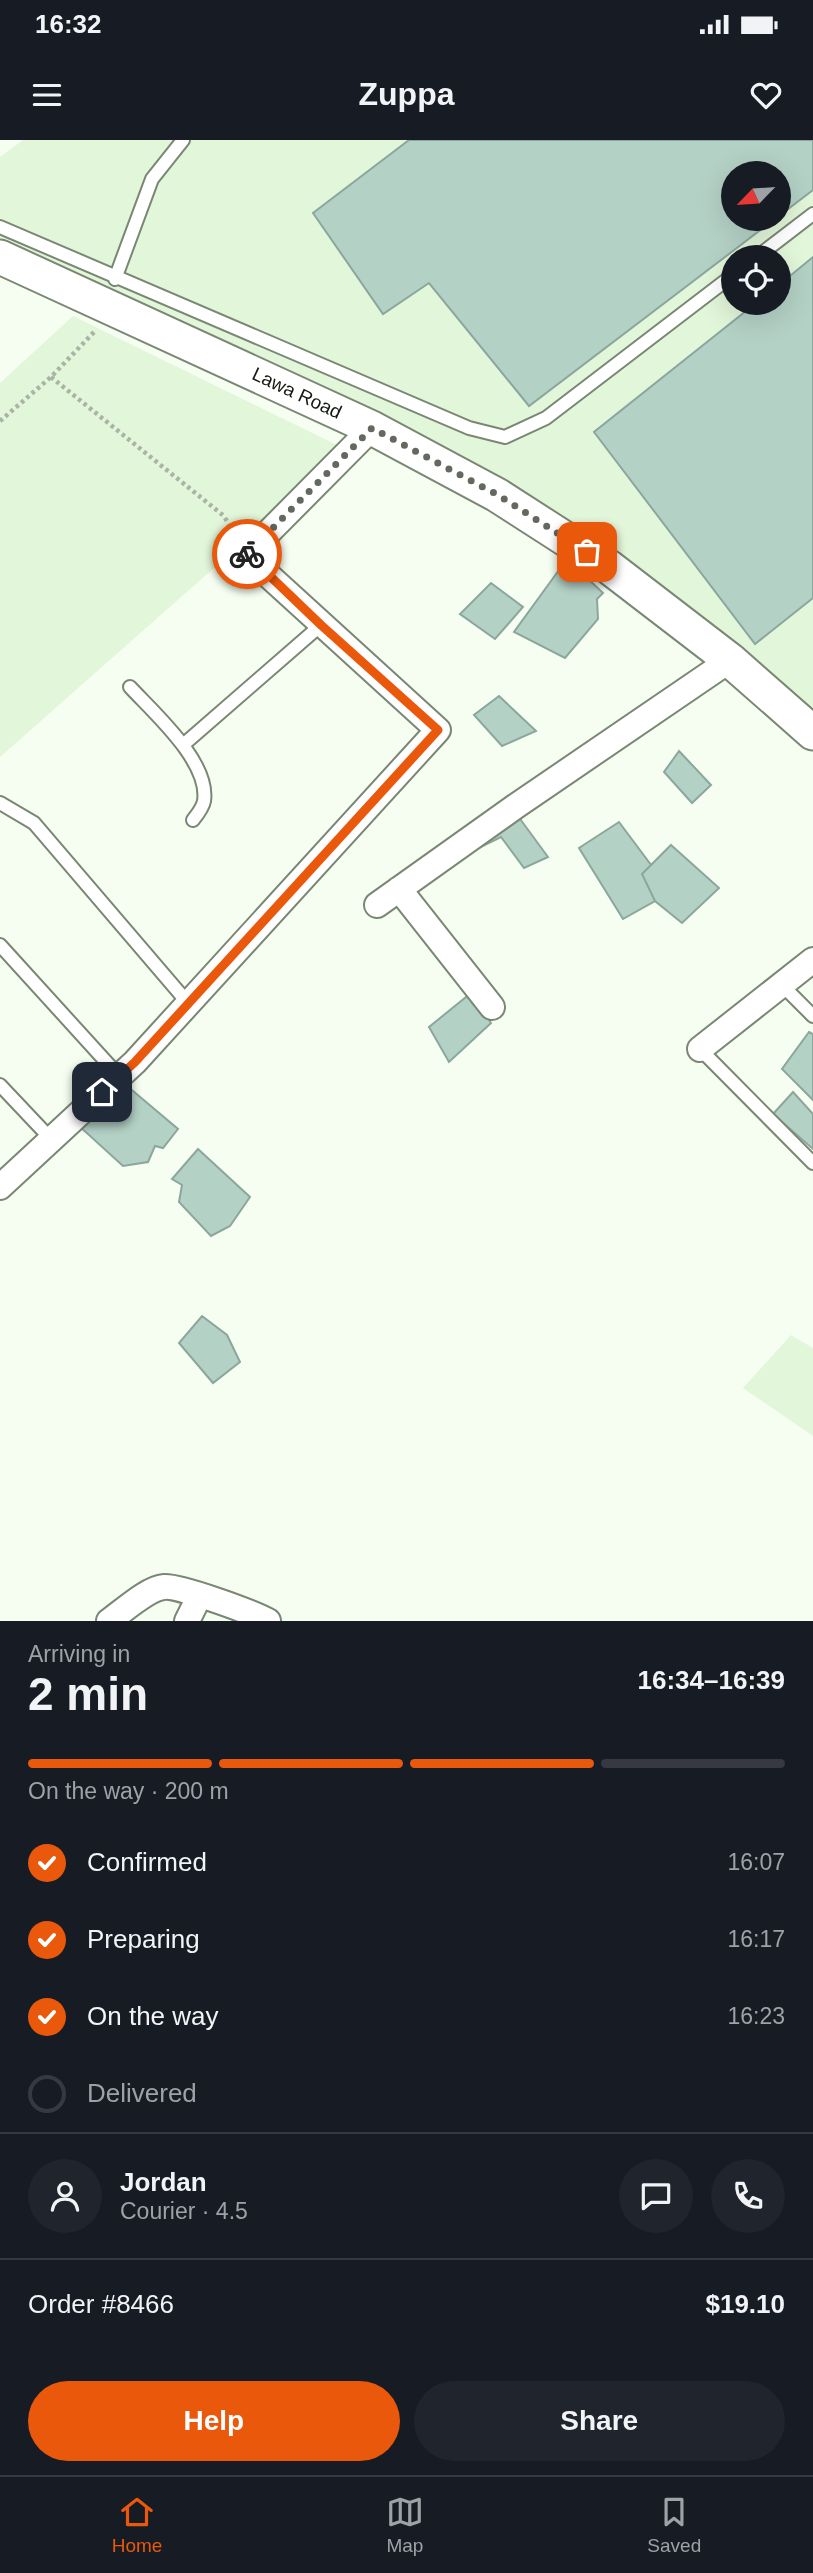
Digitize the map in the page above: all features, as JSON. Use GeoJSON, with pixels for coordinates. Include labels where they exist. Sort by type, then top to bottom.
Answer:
{"type":"FeatureCollection","features":[{"type":"Feature","properties":{"kind":"main road","name":"Lawa Road"},"geometry":{"type":"LineString","coordinates":[[0,257],[116,294],[498,495],[609,567],[730,660],[813,733]]}},
{"type":"Feature","properties":{"kind":"street"},"geometry":{"type":"LineString","coordinates":[[0,1187],[120,1076],[438,730],[246,555],[372,428]]}},
{"type":"Feature","properties":{"kind":"street"},"geometry":{"type":"LineString","coordinates":[[377,905],[730,660]]}},
{"type":"Feature","properties":{"kind":"street"},"geometry":{"type":"LineString","coordinates":[[399,889],[492,1007]]}},
{"type":"Feature","properties":{"kind":"street"},"geometry":{"type":"LineString","coordinates":[[700,1049],[813,960]]}},
{"type":"Feature","properties":{"kind":"street"},"geometry":{"type":"LineString","coordinates":[[109,1621],[143,1597],[164,1587],[200,1595],[268,1621]]}},
{"type":"Feature","properties":{"kind":"street"},"geometry":{"type":"LineString","coordinates":[[187,1621],[200,1595]]}},
{"type":"Feature","properties":{"kind":"lane"},"geometry":{"type":"LineString","coordinates":[[116,294],[152,179],[183,140]]}},
{"type":"Feature","properties":{"kind":"lane"},"geometry":{"type":"LineString","coordinates":[[773,245],[813,214]]}},
{"type":"Feature","properties":{"kind":"lane"},"geometry":{"type":"LineString","coordinates":[[0,228],[29,238],[116,294],[469,428],[505,437],[546,418],[721,284]]}},
{"type":"Feature","properties":{"kind":"lane"},"geometry":{"type":"LineString","coordinates":[[183,745],[321,625]]}},
{"type":"Feature","properties":{"kind":"lane"},"geometry":{"type":"LineString","coordinates":[[130,687],[183,745],[202,778],[204,802],[193,820]]}},
{"type":"Feature","properties":{"kind":"lane"},"geometry":{"type":"LineString","coordinates":[[0,803],[34,823],[188,1003]]}},
{"type":"Feature","properties":{"kind":"lane"},"geometry":{"type":"LineString","coordinates":[[0,945],[120,1076]]}},
{"type":"Feature","properties":{"kind":"lane"},"geometry":{"type":"LineString","coordinates":[[782,985],[813,1016]]}},
{"type":"Feature","properties":{"kind":"lane"},"geometry":{"type":"LineString","coordinates":[[700,1049],[813,1163]]}},
{"type":"Feature","properties":{"kind":"lane"},"geometry":{"type":"LineString","coordinates":[[0,1085],[51,1139]]}},
{"type":"Feature","properties":{"kind":"path"},"geometry":{"type":"LineString","coordinates":[[0,421],[51,377],[116,294]]}},
{"type":"Feature","properties":{"kind":"path"},"geometry":{"type":"LineString","coordinates":[[51,377],[224,516],[246,555]]}},
{"type":"Feature","properties":{"kind":"shaded area"},"geometry":{"type":"Polygon","coordinates":[[[23,140],[813,140],[813,718],[595,541],[446,448],[0,250],[0,157],[23,140]]]}},
{"type":"Feature","properties":{"kind":"shaded area"},"geometry":{"type":"Polygon","coordinates":[[[73,316],[339,446],[223,560],[0,757],[0,383],[73,316]]]}},
{"type":"Feature","properties":{"kind":"shaded area"},"geometry":{"type":"Polygon","coordinates":[[[791,1335],[813,1348],[813,1436],[743,1388],[791,1335]]]}},
{"type":"Feature","properties":{"kind":"building"},"geometry":{"type":"Polygon","coordinates":[[[409,140],[813,140],[813,190],[791,207],[791,161],[721,161],[721,231],[759,231],[741,245],[721,245],[721,260],[529,406],[429,283],[383,314],[313,213],[409,140]]]}},
{"type":"Feature","properties":{"kind":"building"},"geometry":{"type":"Polygon","coordinates":[[[813,257],[813,598],[755,644],[594,432],[741,315],[791,315],[791,275],[813,257]]]}},
{"type":"Feature","properties":{"kind":"building"},"geometry":{"type":"Polygon","coordinates":[[[567,559],[603,593],[597,599],[598,619],[565,658],[514,632],[567,559]]]}},
{"type":"Feature","properties":{"kind":"building"},"geometry":{"type":"Polygon","coordinates":[[[491,583],[523,607],[495,639],[460,614],[491,583]]]}},
{"type":"Feature","properties":{"kind":"building"},"geometry":{"type":"Polygon","coordinates":[[[499,696],[536,731],[502,746],[474,715],[499,696]]]}},
{"type":"Feature","properties":{"kind":"building"},"geometry":{"type":"Polygon","coordinates":[[[679,751],[711,785],[692,803],[664,772],[679,751]]]}},
{"type":"Feature","properties":{"kind":"building"},"geometry":{"type":"Polygon","coordinates":[[[515,812],[548,857],[524,868],[501,837],[481,847],[481,842],[515,812]]]}},
{"type":"Feature","properties":{"kind":"building"},"geometry":{"type":"Polygon","coordinates":[[[619,822],[651,865],[642,874],[655,901],[623,919],[579,848],[619,822]]]}},
{"type":"Feature","properties":{"kind":"building"},"geometry":{"type":"Polygon","coordinates":[[[671,845],[719,888],[682,923],[655,901],[642,874],[671,845]]]}},
{"type":"Feature","properties":{"kind":"building"},"geometry":{"type":"Polygon","coordinates":[[[471,993],[491,1023],[449,1062],[429,1027],[471,993]]]}},
{"type":"Feature","properties":{"kind":"building"},"geometry":{"type":"Polygon","coordinates":[[[809,1032],[813,1034],[813,1100],[782,1069],[809,1032]]]}},
{"type":"Feature","properties":{"kind":"building"},"geometry":{"type":"Polygon","coordinates":[[[120,1080],[178,1129],[163,1148],[155,1146],[148,1162],[123,1166],[78,1125],[120,1080]]]}},
{"type":"Feature","properties":{"kind":"building"},"geometry":{"type":"Polygon","coordinates":[[[793,1092],[813,1114],[813,1149],[773,1114],[793,1092]]]}},
{"type":"Feature","properties":{"kind":"building"},"geometry":{"type":"Polygon","coordinates":[[[198,1149],[250,1197],[230,1226],[211,1236],[179,1202],[182,1185],[172,1179],[198,1149]]]}},
{"type":"Feature","properties":{"kind":"building"},"geometry":{"type":"Polygon","coordinates":[[[202,1316],[227,1335],[240,1362],[213,1383],[179,1343],[202,1316]]]}},
{"type":"Feature","properties":{"kind":"way so far"},"geometry":{"type":"LineString","coordinates":[[247,554],[372,428],[498,495],[587,552]]}},
{"type":"Feature","properties":{"kind":"route"},"geometry":{"type":"LineString","coordinates":[[102,1092],[135,1062],[438,730],[247,554]]}}]}
